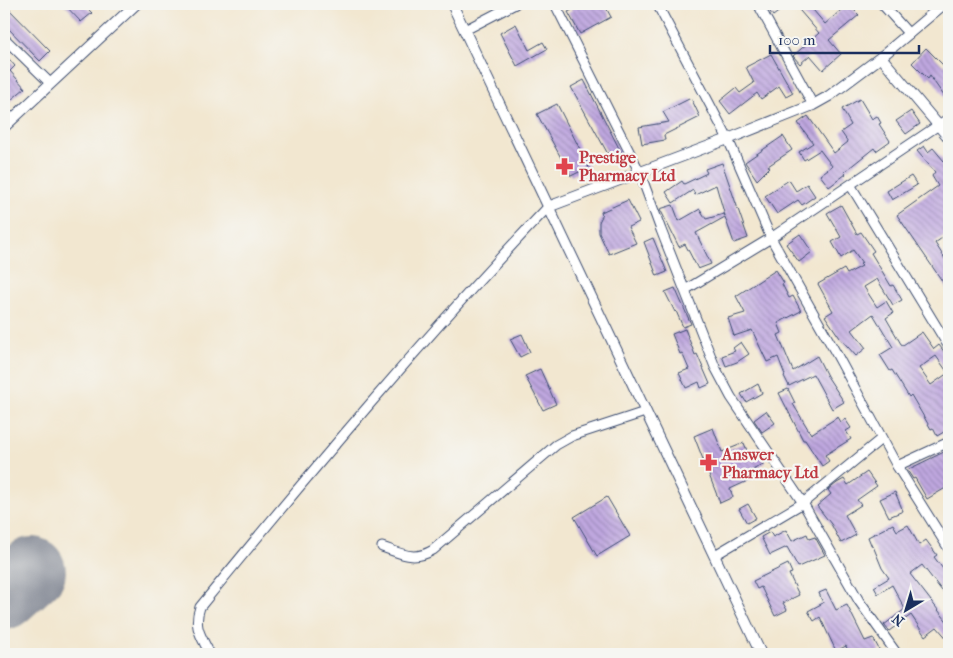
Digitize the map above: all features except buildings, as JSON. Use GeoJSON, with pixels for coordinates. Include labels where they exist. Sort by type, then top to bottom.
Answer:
{"type":"FeatureCollection","features":[{"type":"Feature","properties":{"kind":"street"},"geometry":{"type":"LineString","coordinates":[[4,127],[136,4]]}},
{"type":"Feature","properties":{"kind":"street"},"geometry":{"type":"LineString","coordinates":[[452,4],[761,654]]}},
{"type":"Feature","properties":{"kind":"street"},"geometry":{"type":"LineString","coordinates":[[465,30],[515,4]]}},
{"type":"Feature","properties":{"kind":"street"},"geometry":{"type":"LineString","coordinates":[[555,4],[640,173],[660,230],[716,367],[731,397],[803,503],[859,601],[897,654]]}},
{"type":"Feature","properties":{"kind":"street"},"geometry":{"type":"LineString","coordinates":[[657,4],[728,139],[770,238],[837,354],[881,439],[949,549]]}},
{"type":"Feature","properties":{"kind":"street"},"geometry":{"type":"LineString","coordinates":[[758,4],[812,105]]}},
{"type":"Feature","properties":{"kind":"street"},"geometry":{"type":"LineString","coordinates":[[882,4],[909,34]]}},
{"type":"Feature","properties":{"kind":"street"},"geometry":{"type":"LineString","coordinates":[[210,654],[198,630],[196,618],[200,608],[301,485],[462,300],[548,207],[812,105],[829,96],[881,57],[944,4]]}},
{"type":"Feature","properties":{"kind":"street"},"geometry":{"type":"LineString","coordinates":[[4,38],[50,83]]}},
{"type":"Feature","properties":{"kind":"street"},"geometry":{"type":"LineString","coordinates":[[881,57],[949,138]]}},
{"type":"Feature","properties":{"kind":"street"},"geometry":{"type":"LineString","coordinates":[[685,290],[851,186],[949,118]]}},
{"type":"Feature","properties":{"kind":"street"},"geometry":{"type":"LineString","coordinates":[[851,186],[949,347]]}},
{"type":"Feature","properties":{"kind":"street"},"geometry":{"type":"LineString","coordinates":[[382,546],[416,557],[424,555],[556,445],[572,436],[645,412]]}},
{"type":"Feature","properties":{"kind":"street"},"geometry":{"type":"LineString","coordinates":[[715,555],[803,503],[881,439]]}},
{"type":"Feature","properties":{"kind":"street"},"geometry":{"type":"LineString","coordinates":[[897,466],[949,442]]}},
{"type":"Feature","properties":{"kind":"runway"},"geometry":{"type":"LineString","coordinates":[[4,596],[32,571]]}},
{"type":"Feature","properties":{"kind":"place","name":"Prestige Pharmacy Ltd"},"geometry":{"type":"Point","coordinates":[565,166]}},
{"type":"Feature","properties":{"kind":"place","name":"Answer Pharmacy Ltd"},"geometry":{"type":"Point","coordinates":[708,463]}}]}
